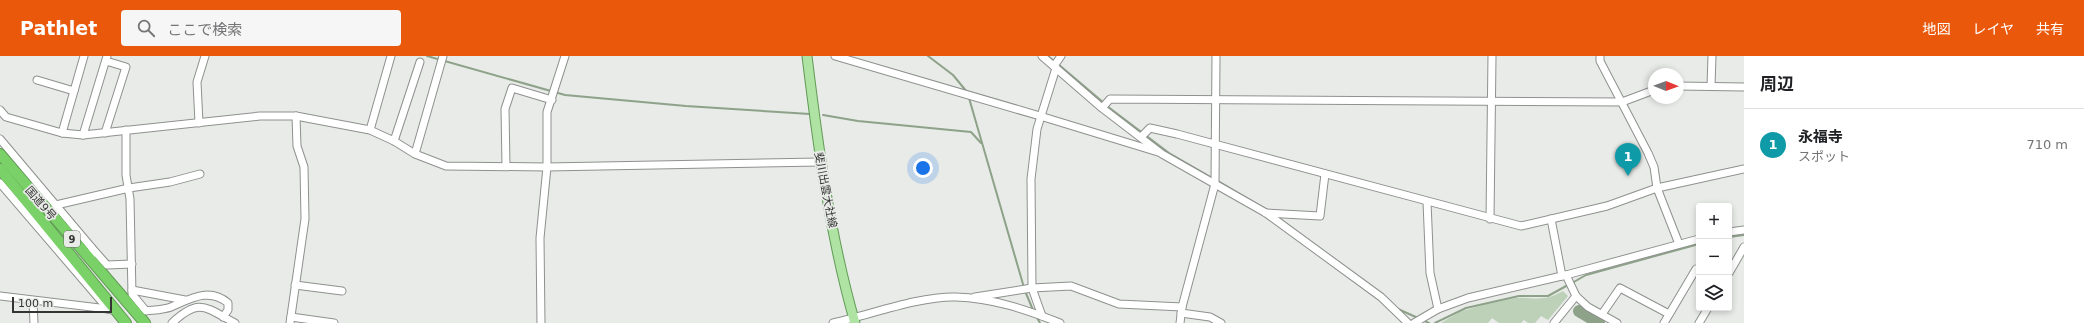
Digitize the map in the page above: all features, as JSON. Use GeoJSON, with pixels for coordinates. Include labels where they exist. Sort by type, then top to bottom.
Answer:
{"type":"FeatureCollection","features":[{"type":"Feature","properties":{"kind":"highway","name":"国道9号"},"geometry":{"type":"LineString","coordinates":[[0,154],[14,179],[112,310],[126,323]]}},
{"type":"Feature","properties":{"kind":"highway","name":"国道9号"},"geometry":{"type":"LineString","coordinates":[[0,170],[14,179],[145,323]]}},
{"type":"Feature","properties":{"kind":"main road","name":"斐川出雲大社線"},"geometry":{"type":"LineString","coordinates":[[807,56],[820,162],[854,321]]}},
{"type":"Feature","properties":{"kind":"street"},"geometry":{"type":"LineString","coordinates":[[62,133],[84,56]]}},
{"type":"Feature","properties":{"kind":"street"},"geometry":{"type":"LineString","coordinates":[[199,122],[197,82],[205,56]]}},
{"type":"Feature","properties":{"kind":"street"},"geometry":{"type":"LineString","coordinates":[[370,130],[391,56]]}},
{"type":"Feature","properties":{"kind":"street"},"geometry":{"type":"LineString","coordinates":[[415,154],[442,56]]}},
{"type":"Feature","properties":{"kind":"street"},"geometry":{"type":"LineString","coordinates":[[541,323],[540,238],[547,168],[547,112],[565,56]]}},
{"type":"Feature","properties":{"kind":"street"},"geometry":{"type":"LineString","coordinates":[[835,56],[1040,116],[1162,154]]}},
{"type":"Feature","properties":{"kind":"street"},"geometry":{"type":"LineString","coordinates":[[1042,56],[1102,108],[1142,137],[1162,154],[1266,213],[1381,297],[1408,323]]}},
{"type":"Feature","properties":{"kind":"street"},"geometry":{"type":"LineString","coordinates":[[1047,319],[1032,288],[1031,180],[1040,116],[1055,67],[1061,56]]}},
{"type":"Feature","properties":{"kind":"street"},"geometry":{"type":"LineString","coordinates":[[1180,323],[1182,310],[1216,184],[1214,144],[1216,56]]}},
{"type":"Feature","properties":{"kind":"street"},"geometry":{"type":"LineString","coordinates":[[1490,219],[1492,56]]}},
{"type":"Feature","properties":{"kind":"street"},"geometry":{"type":"LineString","coordinates":[[1600,56],[1600,61],[1654,167],[1657,188],[1679,244]]}},
{"type":"Feature","properties":{"kind":"street"},"geometry":{"type":"LineString","coordinates":[[1711,86],[1712,56]]}},
{"type":"Feature","properties":{"kind":"street"},"geometry":{"type":"LineString","coordinates":[[83,135],[106,58],[126,67],[105,133]]}},
{"type":"Feature","properties":{"kind":"street"},"geometry":{"type":"LineString","coordinates":[[394,141],[420,62]]}},
{"type":"Feature","properties":{"kind":"street"},"geometry":{"type":"LineString","coordinates":[[37,80],[74,91]]}},
{"type":"Feature","properties":{"kind":"street"},"geometry":{"type":"LineString","coordinates":[[1684,86],[1744,87]]}},
{"type":"Feature","properties":{"kind":"street"},"geometry":{"type":"LineString","coordinates":[[506,166],[505,109],[512,88],[552,100]]}},
{"type":"Feature","properties":{"kind":"street"},"geometry":{"type":"LineString","coordinates":[[1102,108],[1110,99],[1622,102],[1648,92]]}},
{"type":"Feature","properties":{"kind":"street"},"geometry":{"type":"LineString","coordinates":[[0,110],[6,117],[62,133],[83,135],[260,116],[296,116],[370,130],[394,141],[415,154],[446,166],[547,168],[820,162]]}},
{"type":"Feature","properties":{"kind":"street"},"geometry":{"type":"LineString","coordinates":[[296,116],[297,146],[304,167],[304,219],[290,320],[334,323]]}},
{"type":"Feature","properties":{"kind":"street"},"geometry":{"type":"LineString","coordinates":[[1142,137],[1150,128],[1521,226],[1607,206],[1657,188],[1744,169]]}},
{"type":"Feature","properties":{"kind":"street"},"geometry":{"type":"LineString","coordinates":[[126,130],[126,175],[132,264],[132,294],[146,311],[169,308],[196,296],[209,295],[223,298],[228,303],[228,310],[223,317]]}},
{"type":"Feature","properties":{"kind":"street"},"geometry":{"type":"LineString","coordinates":[[0,138],[107,265],[132,264]]}},
{"type":"Feature","properties":{"kind":"street"},"geometry":{"type":"LineString","coordinates":[[56,205],[128,188],[170,182],[200,174]]}},
{"type":"Feature","properties":{"kind":"street"},"geometry":{"type":"LineString","coordinates":[[1266,213],[1320,216],[1325,174]]}},
{"type":"Feature","properties":{"kind":"street"},"geometry":{"type":"LineString","coordinates":[[0,178],[34,179]]}},
{"type":"Feature","properties":{"kind":"street"},"geometry":{"type":"LineString","coordinates":[[0,183],[112,310]]}},
{"type":"Feature","properties":{"kind":"street"},"geometry":{"type":"LineString","coordinates":[[1427,202],[1430,273],[1438,309]]}},
{"type":"Feature","properties":{"kind":"street"},"geometry":{"type":"LineString","coordinates":[[1551,219],[1564,276],[1576,296],[1617,323]]}},
{"type":"Feature","properties":{"kind":"street"},"geometry":{"type":"LineString","coordinates":[[1732,232],[1744,230]]}},
{"type":"Feature","properties":{"kind":"street"},"geometry":{"type":"LineString","coordinates":[[1414,323],[1438,309],[1468,298],[1564,276],[1696,240]]}},
{"type":"Feature","properties":{"kind":"street"},"geometry":{"type":"LineString","coordinates":[[1732,267],[1744,247]]}},
{"type":"Feature","properties":{"kind":"street"},"geometry":{"type":"LineString","coordinates":[[91,262],[92,248]]}},
{"type":"Feature","properties":{"kind":"street"},"geometry":{"type":"LineString","coordinates":[[1664,323],[1696,269]]}},
{"type":"Feature","properties":{"kind":"street"},"geometry":{"type":"LineString","coordinates":[[295,285],[342,291]]}},
{"type":"Feature","properties":{"kind":"street"},"geometry":{"type":"LineString","coordinates":[[967,298],[1032,288],[1071,286],[1119,304],[1182,310],[1210,317],[1220,323]]}},
{"type":"Feature","properties":{"kind":"street"},"geometry":{"type":"LineString","coordinates":[[1602,314],[1620,288],[1669,314]]}},
{"type":"Feature","properties":{"kind":"street"},"geometry":{"type":"LineString","coordinates":[[132,290],[186,300]]}},
{"type":"Feature","properties":{"kind":"street"},"geometry":{"type":"LineString","coordinates":[[0,296],[112,310]]}},
{"type":"Feature","properties":{"kind":"street"},"geometry":{"type":"LineString","coordinates":[[1554,323],[1576,296]]}},
{"type":"Feature","properties":{"kind":"street"},"geometry":{"type":"LineString","coordinates":[[833,323],[854,321],[925,301],[955,297],[1007,304],[1060,323]]}},
{"type":"Feature","properties":{"kind":"street"},"geometry":{"type":"LineString","coordinates":[[33,301],[34,323]]}},
{"type":"Feature","properties":{"kind":"street"},"geometry":{"type":"LineString","coordinates":[[172,323],[185,311],[192,308],[210,308],[223,317],[236,323]]}},
{"type":"Feature","properties":{"kind":"street"},"geometry":{"type":"LineString","coordinates":[[1699,323],[1706,311]]}},
{"type":"Feature","properties":{"kind":"green space"},"geometry":{"type":"Polygon","coordinates":[[[1563,291],[1568,296],[1548,320],[1541,316],[1535,323],[1528,323],[1524,320],[1521,323],[1499,323],[1492,318],[1488,323],[1441,323],[1460,312],[1469,309],[1518,298],[1549,297],[1563,291]]]}},
{"type":"Feature","properties":{"kind":"waterway"},"geometry":{"type":"LineString","coordinates":[[427,56],[565,95],[686,106],[810,114]]}},
{"type":"Feature","properties":{"kind":"waterway"},"geometry":{"type":"LineString","coordinates":[[928,56],[953,75],[967,92]]}},
{"type":"Feature","properties":{"kind":"waterway"},"geometry":{"type":"LineString","coordinates":[[1048,56],[1055,62]]}},
{"type":"Feature","properties":{"kind":"waterway"},"geometry":{"type":"LineString","coordinates":[[1058,64],[1104,103]]}},
{"type":"Feature","properties":{"kind":"waterway"},"geometry":{"type":"LineString","coordinates":[[969,98],[1025,291],[1033,310]]}},
{"type":"Feature","properties":{"kind":"waterway"},"geometry":{"type":"LineString","coordinates":[[1107,106],[1169,153],[1214,179]]}},
{"type":"Feature","properties":{"kind":"waterway"},"geometry":{"type":"LineString","coordinates":[[823,115],[858,121],[971,132],[981,143]]}},
{"type":"Feature","properties":{"kind":"waterway"},"geometry":{"type":"LineString","coordinates":[[1218,181],[1269,211]]}},
{"type":"Feature","properties":{"kind":"waterway"},"geometry":{"type":"LineString","coordinates":[[1276,216],[1374,288]]}},
{"type":"Feature","properties":{"kind":"waterway"},"geometry":{"type":"LineString","coordinates":[[1732,237],[1744,235]]}},
{"type":"Feature","properties":{"kind":"waterway"},"geometry":{"type":"LineString","coordinates":[[1572,283],[1586,275],[1696,245]]}},
{"type":"Feature","properties":{"kind":"waterway"},"geometry":{"type":"LineString","coordinates":[[1435,323],[1466,308],[1519,296],[1548,296],[1568,285]]}},
{"type":"Feature","properties":{"kind":"waterway"},"geometry":{"type":"LineString","coordinates":[[1398,309],[1418,318]]}},
{"type":"Feature","properties":{"kind":"waterway"},"geometry":{"type":"LineString","coordinates":[[1579,311],[1599,323]]}},
{"type":"Feature","properties":{"kind":"waterway"},"geometry":{"type":"LineString","coordinates":[[1036,316],[1040,323]]}},
{"type":"Feature","properties":{"kind":"waterway"},"geometry":{"type":"LineString","coordinates":[[1422,320],[1429,323]]}},
{"type":"Feature","properties":{"kind":"place","name":"永福寺"},"geometry":{"type":"Point","coordinates":[1628,176]}}]}
